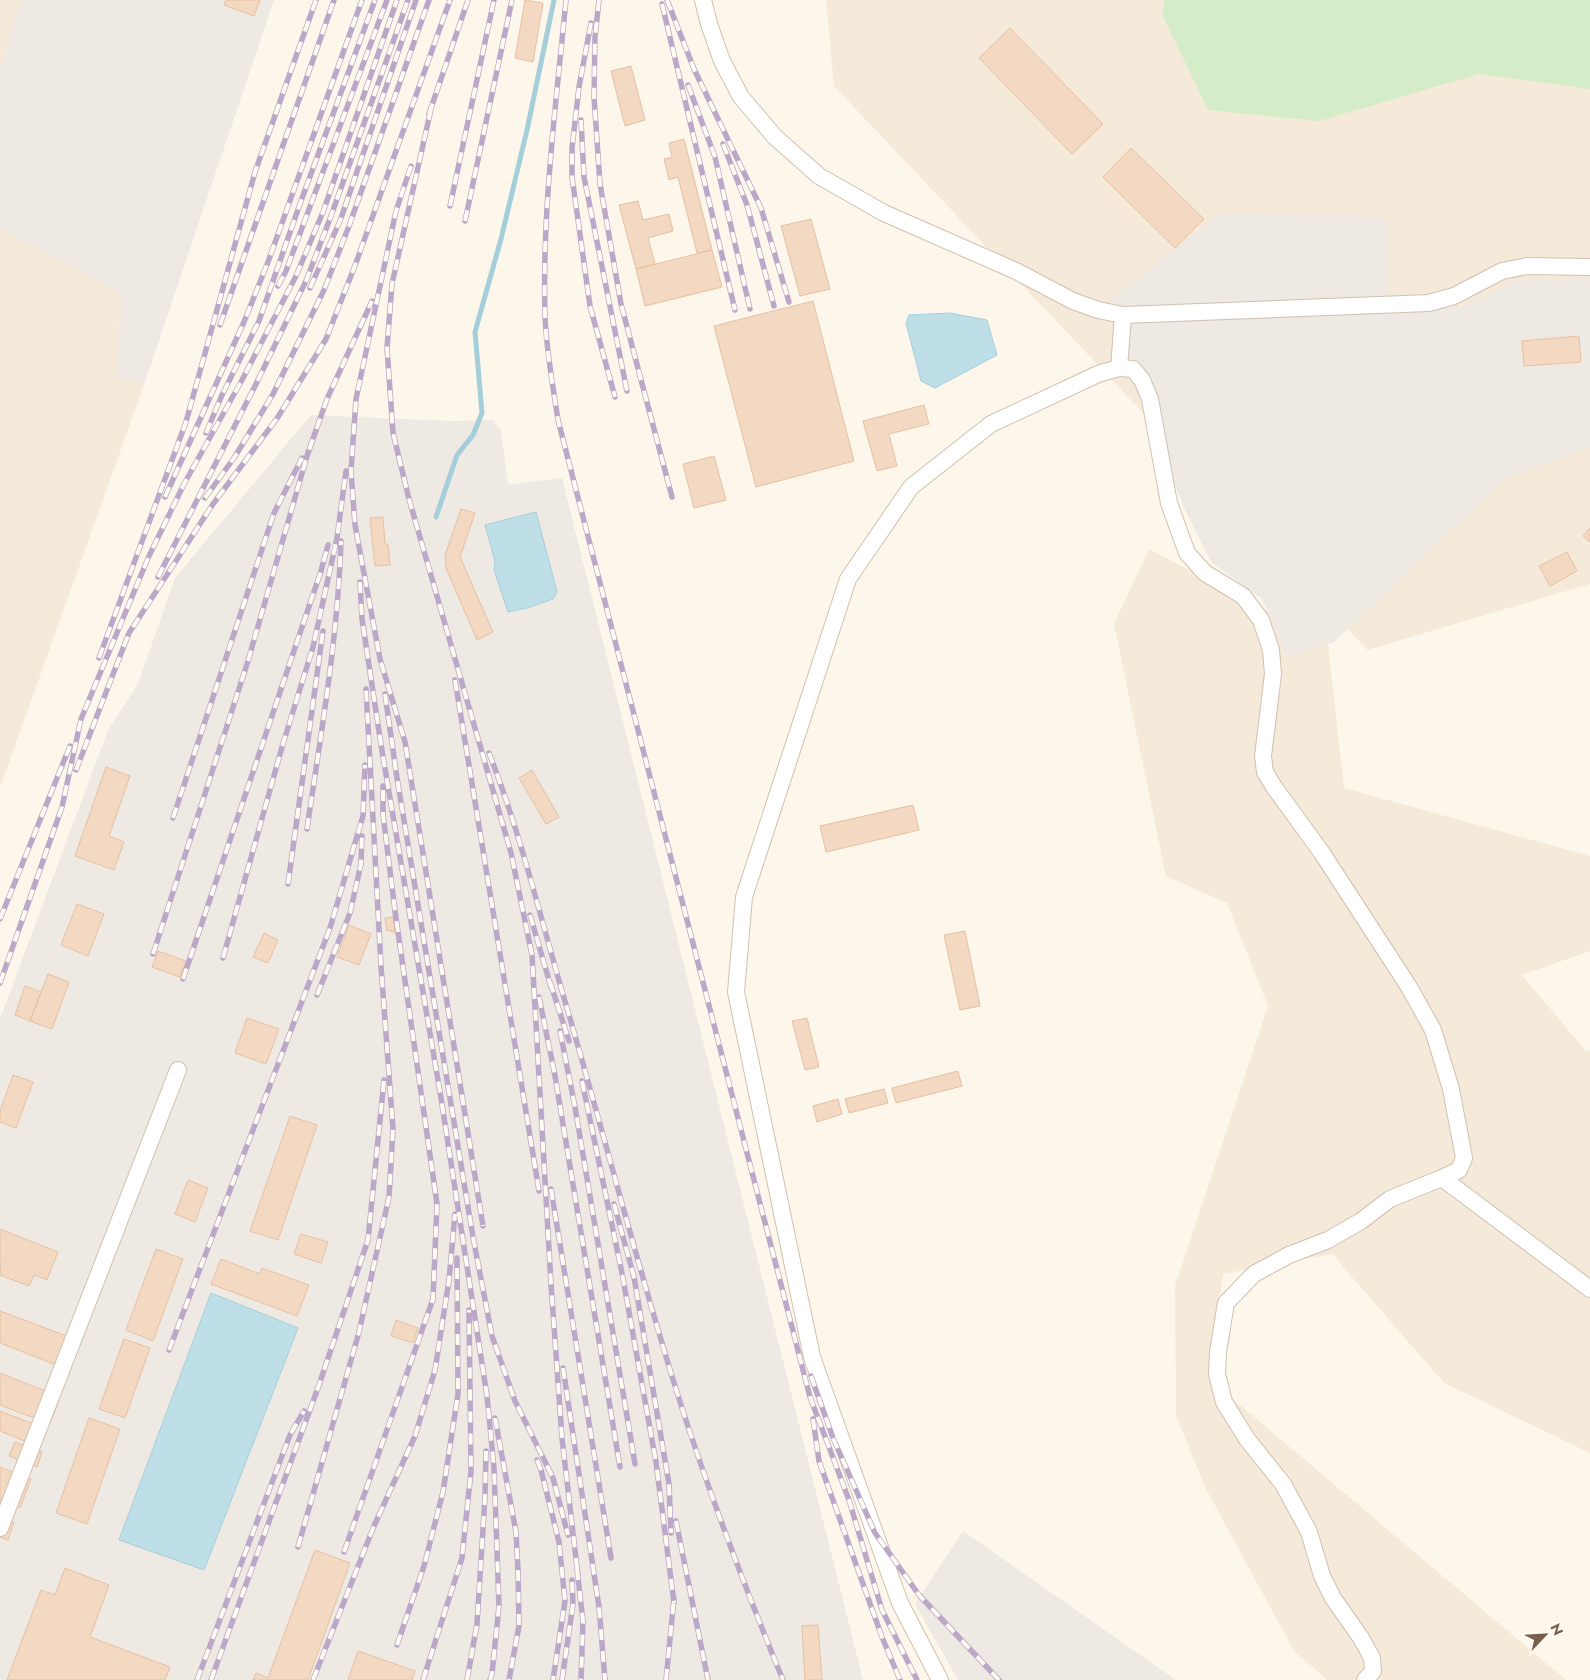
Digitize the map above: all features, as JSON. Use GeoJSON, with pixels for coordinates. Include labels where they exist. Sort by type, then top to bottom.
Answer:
{"type":"FeatureCollection","features":[{"type":"Feature","properties":{"kind":"street"},"geometry":{"type":"LineString","coordinates":[[703,0],[722,61],[741,97],[775,138],[819,176],[884,213],[1016,271],[1074,301],[1098,310],[1123,315],[1428,303],[1454,296],[1502,271],[1527,266],[1590,267]]}},
{"type":"Feature","properties":{"kind":"street"},"geometry":{"type":"LineString","coordinates":[[1119,368],[1123,315]]}},
{"type":"Feature","properties":{"kind":"street"},"geometry":{"type":"LineString","coordinates":[[940,1680],[900,1603],[812,1357],[736,992],[744,897],[848,579],[910,487],[991,424],[1090,377],[1119,368],[1133,369],[1142,380],[1150,399],[1169,503],[1187,554],[1205,574],[1242,596],[1261,620],[1271,650],[1274,674],[1263,756],[1265,772],[1322,853],[1409,987],[1433,1030],[1451,1089],[1464,1158],[1459,1170],[1390,1200],[1361,1221],[1328,1240],[1289,1255],[1254,1274],[1226,1303],[1218,1352],[1218,1374],[1224,1402],[1247,1439],[1283,1484],[1308,1532],[1322,1576],[1333,1598],[1361,1638],[1372,1658],[1373,1671],[1365,1680]]}},
{"type":"Feature","properties":{"kind":"street"},"geometry":{"type":"LineString","coordinates":[[0,1528],[178,1070]]}},
{"type":"Feature","properties":{"kind":"street"},"geometry":{"type":"LineString","coordinates":[[1442,1178],[1590,1290]]}},
{"type":"Feature","properties":{"kind":"shaded area"},"geometry":{"type":"Polygon","coordinates":[[[0,0],[21,0],[0,69],[0,0]]]}},
{"type":"Feature","properties":{"kind":"shaded area"},"geometry":{"type":"Polygon","coordinates":[[[21,0],[274,0],[144,385],[116,376],[122,294],[0,228],[0,69],[21,0]]]}},
{"type":"Feature","properties":{"kind":"shaded area"},"geometry":{"type":"Polygon","coordinates":[[[826,0],[1590,0],[1590,584],[1367,650],[834,86],[826,0]]]}},
{"type":"Feature","properties":{"kind":"shaded area"},"geometry":{"type":"Polygon","coordinates":[[[1221,213],[1387,217],[1389,311],[1462,307],[1517,280],[1590,278],[1590,447],[1504,479],[1333,643],[1287,656],[1262,599],[1211,562],[1184,508],[1106,304],[1221,213]]]}},
{"type":"Feature","properties":{"kind":"shaded area"},"geometry":{"type":"Polygon","coordinates":[[[0,228],[122,294],[116,376],[144,385],[0,788],[0,228]]]}},
{"type":"Feature","properties":{"kind":"shaded area"},"geometry":{"type":"Polygon","coordinates":[[[311,415],[451,421],[493,420],[501,430],[508,485],[562,478],[863,1680],[0,1680],[0,1019],[108,730],[138,684],[175,578],[311,415]]]}},
{"type":"Feature","properties":{"kind":"shaded area"},"geometry":{"type":"Polygon","coordinates":[[[1149,549],[1328,643],[1344,788],[1590,856],[1590,951],[1522,975],[1585,1050],[1590,1051],[1590,1453],[1444,1383],[1332,1254],[1223,1274],[1208,1378],[1566,1680],[1327,1680],[1294,1651],[1206,1489],[1176,1416],[1175,1286],[1268,1006],[1227,903],[1166,876],[1114,624],[1149,549]]]}},
{"type":"Feature","properties":{"kind":"shaded area"},"geometry":{"type":"Polygon","coordinates":[[[963,1531],[1176,1680],[958,1680],[915,1604],[963,1531]]]}},
{"type":"Feature","properties":{"kind":"green space"},"geometry":{"type":"Polygon","coordinates":[[[1165,0],[1590,0],[1590,89],[1479,74],[1319,121],[1208,110],[1162,14],[1165,0]]]}},
{"type":"Feature","properties":{"kind":"water"},"geometry":{"type":"Polygon","coordinates":[[[950,313],[987,320],[997,355],[935,388],[921,381],[906,323],[909,315],[950,313]]]}},
{"type":"Feature","properties":{"kind":"water"},"geometry":{"type":"Polygon","coordinates":[[[536,512],[557,592],[553,599],[508,612],[494,570],[495,561],[485,525],[536,512]]]}},
{"type":"Feature","properties":{"kind":"water"},"geometry":{"type":"Polygon","coordinates":[[[211,1293],[298,1328],[204,1570],[119,1540],[211,1293]]]}},
{"type":"Feature","properties":{"kind":"building"},"geometry":{"type":"Polygon","coordinates":[[[226,0],[260,0],[254,16],[224,5],[226,0]]]}},
{"type":"Feature","properties":{"kind":"building"},"geometry":{"type":"Polygon","coordinates":[[[525,0],[543,3],[533,62],[515,58],[525,0]]]}},
{"type":"Feature","properties":{"kind":"building"},"geometry":{"type":"Polygon","coordinates":[[[1010,28],[1103,124],[1072,154],[979,58],[1010,28]]]}},
{"type":"Feature","properties":{"kind":"building"},"geometry":{"type":"Polygon","coordinates":[[[631,66],[645,120],[625,126],[611,71],[631,66]]]}},
{"type":"Feature","properties":{"kind":"building"},"geometry":{"type":"Polygon","coordinates":[[[684,139],[712,250],[697,253],[678,177],[669,180],[664,159],[672,157],[669,143],[684,139]]]}},
{"type":"Feature","properties":{"kind":"building"},"geometry":{"type":"Polygon","coordinates":[[[1131,148],[1204,219],[1175,248],[1103,177],[1131,148]]]}},
{"type":"Feature","properties":{"kind":"building"},"geometry":{"type":"Polygon","coordinates":[[[638,201],[643,220],[669,214],[673,231],[648,238],[655,264],[636,269],[619,205],[638,201]]]}},
{"type":"Feature","properties":{"kind":"building"},"geometry":{"type":"Polygon","coordinates":[[[811,219],[830,289],[800,296],[781,226],[811,219]]]}},
{"type":"Feature","properties":{"kind":"building"},"geometry":{"type":"Polygon","coordinates":[[[712,250],[722,287],[645,306],[636,269],[712,250]]]}},
{"type":"Feature","properties":{"kind":"building"},"geometry":{"type":"Polygon","coordinates":[[[813,301],[854,461],[756,487],[714,326],[813,301]]]}},
{"type":"Feature","properties":{"kind":"building"},"geometry":{"type":"Polygon","coordinates":[[[1579,336],[1581,362],[1524,366],[1522,341],[1579,336]]]}},
{"type":"Feature","properties":{"kind":"building"},"geometry":{"type":"Polygon","coordinates":[[[924,405],[929,424],[889,434],[897,466],[877,471],[863,421],[924,405]]]}},
{"type":"Feature","properties":{"kind":"building"},"geometry":{"type":"Polygon","coordinates":[[[714,456],[726,500],[694,508],[683,464],[714,456]]]}},
{"type":"Feature","properties":{"kind":"building"},"geometry":{"type":"Polygon","coordinates":[[[461,509],[475,513],[460,557],[493,632],[477,640],[446,568],[445,555],[461,509]]]}},
{"type":"Feature","properties":{"kind":"building"},"geometry":{"type":"Polygon","coordinates":[[[383,517],[385,544],[388,544],[390,565],[375,566],[370,518],[383,517]]]}},
{"type":"Feature","properties":{"kind":"building"},"geometry":{"type":"Polygon","coordinates":[[[1590,528],[1590,542],[1583,536],[1590,528]]]}},
{"type":"Feature","properties":{"kind":"building"},"geometry":{"type":"Polygon","coordinates":[[[1567,552],[1577,571],[1550,586],[1539,566],[1567,552]]]}},
{"type":"Feature","properties":{"kind":"building"},"geometry":{"type":"Polygon","coordinates":[[[106,767],[130,776],[109,836],[124,842],[114,870],[75,856],[106,767]]]}},
{"type":"Feature","properties":{"kind":"building"},"geometry":{"type":"Polygon","coordinates":[[[532,770],[559,817],[546,824],[519,778],[532,770]]]}},
{"type":"Feature","properties":{"kind":"building"},"geometry":{"type":"Polygon","coordinates":[[[913,805],[919,830],[826,852],[820,826],[913,805]]]}},
{"type":"Feature","properties":{"kind":"building"},"geometry":{"type":"Polygon","coordinates":[[[77,904],[104,914],[88,956],[61,945],[77,904]]]}},
{"type":"Feature","properties":{"kind":"building"},"geometry":{"type":"Polygon","coordinates":[[[393,917],[395,932],[387,931],[385,918],[393,917]]]}},
{"type":"Feature","properties":{"kind":"building"},"geometry":{"type":"Polygon","coordinates":[[[349,925],[371,934],[359,965],[337,957],[349,925]]]}},
{"type":"Feature","properties":{"kind":"building"},"geometry":{"type":"Polygon","coordinates":[[[965,931],[980,1006],[960,1010],[944,935],[965,931]]]}},
{"type":"Feature","properties":{"kind":"building"},"geometry":{"type":"Polygon","coordinates":[[[264,933],[278,940],[268,963],[253,957],[264,933]]]}},
{"type":"Feature","properties":{"kind":"building"},"geometry":{"type":"Polygon","coordinates":[[[158,951],[186,961],[180,977],[152,967],[158,951]]]}},
{"type":"Feature","properties":{"kind":"building"},"geometry":{"type":"Polygon","coordinates":[[[48,974],[69,982],[52,1029],[30,1021],[48,974]]]}},
{"type":"Feature","properties":{"kind":"building"},"geometry":{"type":"Polygon","coordinates":[[[25,986],[41,992],[30,1021],[15,1015],[25,986]]]}},
{"type":"Feature","properties":{"kind":"building"},"geometry":{"type":"Polygon","coordinates":[[[247,1018],[279,1029],[266,1064],[235,1053],[247,1018]]]}},
{"type":"Feature","properties":{"kind":"building"},"geometry":{"type":"Polygon","coordinates":[[[807,1018],[819,1067],[805,1070],[792,1021],[807,1018]]]}},
{"type":"Feature","properties":{"kind":"building"},"geometry":{"type":"Polygon","coordinates":[[[958,1071],[962,1086],[896,1103],[892,1088],[958,1071]]]}},
{"type":"Feature","properties":{"kind":"building"},"geometry":{"type":"Polygon","coordinates":[[[13,1075],[33,1082],[16,1128],[0,1122],[0,1111],[13,1075]]]}},
{"type":"Feature","properties":{"kind":"building"},"geometry":{"type":"Polygon","coordinates":[[[884,1089],[888,1103],[849,1113],[845,1099],[884,1089]]]}},
{"type":"Feature","properties":{"kind":"building"},"geometry":{"type":"Polygon","coordinates":[[[838,1099],[842,1114],[817,1122],[813,1106],[838,1099]]]}},
{"type":"Feature","properties":{"kind":"building"},"geometry":{"type":"Polygon","coordinates":[[[290,1116],[317,1125],[278,1240],[250,1231],[290,1116]]]}},
{"type":"Feature","properties":{"kind":"building"},"geometry":{"type":"Polygon","coordinates":[[[188,1180],[208,1188],[195,1222],[175,1214],[188,1180]]]}},
{"type":"Feature","properties":{"kind":"building"},"geometry":{"type":"Polygon","coordinates":[[[0,1229],[58,1252],[47,1280],[34,1275],[29,1286],[0,1275],[0,1229]]]}},
{"type":"Feature","properties":{"kind":"building"},"geometry":{"type":"Polygon","coordinates":[[[301,1234],[328,1242],[321,1263],[294,1254],[301,1234]]]}},
{"type":"Feature","properties":{"kind":"building"},"geometry":{"type":"Polygon","coordinates":[[[156,1249],[183,1259],[153,1341],[126,1330],[156,1249]]]}},
{"type":"Feature","properties":{"kind":"building"},"geometry":{"type":"Polygon","coordinates":[[[221,1259],[260,1274],[262,1268],[309,1285],[297,1316],[211,1284],[221,1259]]]}},
{"type":"Feature","properties":{"kind":"building"},"geometry":{"type":"Polygon","coordinates":[[[0,1311],[80,1341],[69,1370],[0,1343],[0,1311]]]}},
{"type":"Feature","properties":{"kind":"building"},"geometry":{"type":"Polygon","coordinates":[[[396,1320],[418,1328],[413,1343],[391,1336],[396,1320]]]}},
{"type":"Feature","properties":{"kind":"building"},"geometry":{"type":"Polygon","coordinates":[[[124,1339],[150,1348],[125,1418],[99,1409],[124,1339]]]}},
{"type":"Feature","properties":{"kind":"building"},"geometry":{"type":"Polygon","coordinates":[[[0,1373],[60,1397],[50,1424],[0,1405],[0,1373]]]}},
{"type":"Feature","properties":{"kind":"building"},"geometry":{"type":"Polygon","coordinates":[[[0,1411],[44,1428],[37,1446],[0,1431],[0,1411]]]}},
{"type":"Feature","properties":{"kind":"building"},"geometry":{"type":"Polygon","coordinates":[[[89,1418],[120,1429],[87,1524],[56,1513],[89,1418]]]}},
{"type":"Feature","properties":{"kind":"building"},"geometry":{"type":"Polygon","coordinates":[[[15,1442],[42,1452],[37,1467],[9,1456],[15,1442]]]}},
{"type":"Feature","properties":{"kind":"building"},"geometry":{"type":"Polygon","coordinates":[[[0,1467],[31,1479],[20,1508],[0,1500],[0,1467]]]}},
{"type":"Feature","properties":{"kind":"building"},"geometry":{"type":"Polygon","coordinates":[[[0,1518],[14,1522],[8,1540],[0,1537],[0,1518]]]}},
{"type":"Feature","properties":{"kind":"building"},"geometry":{"type":"Polygon","coordinates":[[[315,1550],[350,1563],[308,1680],[253,1680],[256,1673],[268,1678],[315,1550]]]}},
{"type":"Feature","properties":{"kind":"building"},"geometry":{"type":"Polygon","coordinates":[[[65,1568],[109,1585],[90,1637],[170,1667],[165,1680],[7,1680],[41,1590],[55,1595],[65,1568]]]}},
{"type":"Feature","properties":{"kind":"building"},"geometry":{"type":"Polygon","coordinates":[[[818,1625],[822,1680],[805,1680],[802,1626],[818,1625]]]}},
{"type":"Feature","properties":{"kind":"building"},"geometry":{"type":"Polygon","coordinates":[[[358,1651],[415,1671],[412,1680],[348,1680],[358,1651]]]}},
{"type":"Feature","properties":{"kind":"waterway"},"geometry":{"type":"LineString","coordinates":[[436,517],[457,455],[473,435],[482,413],[475,332],[501,239],[527,130],[554,0]]}},
{"type":"Feature","properties":{"kind":"railway"},"geometry":{"type":"LineString","coordinates":[[99,658],[186,422],[255,172],[316,0]]}},
{"type":"Feature","properties":{"kind":"railway"},"geometry":{"type":"LineString","coordinates":[[220,325],[334,0]]}},
{"type":"Feature","properties":{"kind":"railway"},"geometry":{"type":"LineString","coordinates":[[165,497],[244,322],[268,262],[362,0]]}},
{"type":"Feature","properties":{"kind":"railway"},"geometry":{"type":"LineString","coordinates":[[206,433],[222,395],[259,321],[375,0]]}},
{"type":"Feature","properties":{"kind":"railway"},"geometry":{"type":"LineString","coordinates":[[278,286],[286,271],[387,0]]}},
{"type":"Feature","properties":{"kind":"railway"},"geometry":{"type":"LineString","coordinates":[[0,983],[62,807],[81,719],[149,556],[184,484],[242,380],[296,276],[323,212],[397,0]]}},
{"type":"Feature","properties":{"kind":"railway"},"geometry":{"type":"LineString","coordinates":[[158,577],[306,281],[408,0]]}},
{"type":"Feature","properties":{"kind":"railway"},"geometry":{"type":"LineString","coordinates":[[310,288],[340,221],[416,0]]}},
{"type":"Feature","properties":{"kind":"railway"},"geometry":{"type":"LineString","coordinates":[[205,498],[234,458],[273,394],[324,290],[349,226],[429,0]]}},
{"type":"Feature","properties":{"kind":"railway"},"geometry":{"type":"LineString","coordinates":[[76,770],[129,633],[213,504],[278,417],[326,339],[356,263],[450,0]]}},
{"type":"Feature","properties":{"kind":"railway"},"geometry":{"type":"LineString","coordinates":[[429,114],[468,0]]}},
{"type":"Feature","properties":{"kind":"railway"},"geometry":{"type":"LineString","coordinates":[[450,206],[494,0]]}},
{"type":"Feature","properties":{"kind":"railway"},"geometry":{"type":"LineString","coordinates":[[465,221],[512,0]]}},
{"type":"Feature","properties":{"kind":"railway"},"geometry":{"type":"LineString","coordinates":[[566,0],[548,196],[545,275],[547,341],[558,420],[810,1397],[849,1500],[882,1610],[917,1680]]}},
{"type":"Feature","properties":{"kind":"railway"},"geometry":{"type":"LineString","coordinates":[[599,0],[595,37],[594,97],[600,184],[621,304],[672,497]]}},
{"type":"Feature","properties":{"kind":"railway"},"geometry":{"type":"LineString","coordinates":[[667,0],[694,69],[761,208],[789,302]]}},
{"type":"Feature","properties":{"kind":"railway"},"geometry":{"type":"LineString","coordinates":[[662,4],[735,310]]}},
{"type":"Feature","properties":{"kind":"railway"},"geometry":{"type":"LineString","coordinates":[[591,23],[579,87],[572,148],[572,177],[590,306],[615,397]]}},
{"type":"Feature","properties":{"kind":"railway"},"geometry":{"type":"LineString","coordinates":[[688,85],[715,157],[750,309]]}},
{"type":"Feature","properties":{"kind":"railway"},"geometry":{"type":"LineString","coordinates":[[431,109],[392,284],[387,348],[393,433],[409,499],[511,853],[532,955],[562,1438],[578,1576]]}},
{"type":"Feature","properties":{"kind":"railway"},"geometry":{"type":"LineString","coordinates":[[581,120],[584,177],[627,391]]}},
{"type":"Feature","properties":{"kind":"railway"},"geometry":{"type":"LineString","coordinates":[[723,144],[747,205],[774,306]]}},
{"type":"Feature","properties":{"kind":"railway"},"geometry":{"type":"LineString","coordinates":[[411,166],[396,211],[356,399],[351,471],[355,525],[380,659],[405,742],[483,1226]]}},
{"type":"Feature","properties":{"kind":"railway"},"geometry":{"type":"LineString","coordinates":[[153,954],[248,661],[307,456],[327,399],[372,301]]}},
{"type":"Feature","properties":{"kind":"railway"},"geometry":{"type":"LineString","coordinates":[[173,818],[274,513],[302,458]]}},
{"type":"Feature","properties":{"kind":"railway"},"geometry":{"type":"LineString","coordinates":[[223,958],[282,747],[313,647],[337,538],[346,471]]}},
{"type":"Feature","properties":{"kind":"railway"},"geometry":{"type":"LineString","coordinates":[[307,829],[333,649],[341,541]]}},
{"type":"Feature","properties":{"kind":"railway"},"geometry":{"type":"LineString","coordinates":[[183,979],[321,571],[328,545]]}},
{"type":"Feature","properties":{"kind":"railway"},"geometry":{"type":"LineString","coordinates":[[360,582],[362,619],[382,751],[441,1098],[487,1396],[494,1468],[499,1606],[490,1680]]}},
{"type":"Feature","properties":{"kind":"railway"},"geometry":{"type":"LineString","coordinates":[[288,884],[323,631]]}},
{"type":"Feature","properties":{"kind":"railway"},"geometry":{"type":"LineString","coordinates":[[455,680],[539,1191]]}},
{"type":"Feature","properties":{"kind":"railway"},"geometry":{"type":"LineString","coordinates":[[298,1547],[359,1332],[389,1197],[393,1129],[381,966],[366,689]]}},
{"type":"Feature","properties":{"kind":"railway"},"geometry":{"type":"LineString","coordinates":[[385,694],[397,778],[473,1237],[492,1336],[515,1401],[553,1478],[568,1535]]}},
{"type":"Feature","properties":{"kind":"railway"},"geometry":{"type":"LineString","coordinates":[[0,919],[70,746]]}},
{"type":"Feature","properties":{"kind":"railway"},"geometry":{"type":"LineString","coordinates":[[489,753],[522,850],[681,1405],[729,1544],[783,1680]]}},
{"type":"Feature","properties":{"kind":"railway"},"geometry":{"type":"LineString","coordinates":[[169,1350],[330,928],[363,816],[365,765]]}},
{"type":"Feature","properties":{"kind":"railway"},"geometry":{"type":"LineString","coordinates":[[344,1552],[433,1299],[437,1204],[395,911],[383,814],[383,786]]}},
{"type":"Feature","properties":{"kind":"railway"},"geometry":{"type":"LineString","coordinates":[[317,995],[350,913],[361,864],[362,836]]}},
{"type":"Feature","properties":{"kind":"railway"},"geometry":{"type":"LineString","coordinates":[[530,915],[551,987]]}},
{"type":"Feature","properties":{"kind":"railway"},"geometry":{"type":"LineString","coordinates":[[550,982],[569,1041]]}},
{"type":"Feature","properties":{"kind":"railway"},"geometry":{"type":"LineString","coordinates":[[539,997],[555,1076],[620,1467]]}},
{"type":"Feature","properties":{"kind":"railway"},"geometry":{"type":"LineString","coordinates":[[560,1031],[575,1107],[635,1464]]}},
{"type":"Feature","properties":{"kind":"railway"},"geometry":{"type":"LineString","coordinates":[[211,1680],[319,1385],[368,1240],[384,1080]]}},
{"type":"Feature","properties":{"kind":"railway"},"geometry":{"type":"LineString","coordinates":[[582,1081],[622,1273],[656,1462],[674,1603]]}},
{"type":"Feature","properties":{"kind":"railway"},"geometry":{"type":"LineString","coordinates":[[551,1189],[611,1558]]}},
{"type":"Feature","properties":{"kind":"railway"},"geometry":{"type":"LineString","coordinates":[[614,1204],[634,1277],[669,1484],[671,1533]]}},
{"type":"Feature","properties":{"kind":"railway"},"geometry":{"type":"LineString","coordinates":[[313,1680],[374,1526],[415,1436],[435,1370],[449,1280],[455,1214]]}},
{"type":"Feature","properties":{"kind":"railway"},"geometry":{"type":"LineString","coordinates":[[397,1645],[424,1566],[443,1492],[458,1394],[457,1258]]}},
{"type":"Feature","properties":{"kind":"railway"},"geometry":{"type":"LineString","coordinates":[[423,1680],[462,1558],[471,1471],[469,1310]]}},
{"type":"Feature","properties":{"kind":"railway"},"geometry":{"type":"LineString","coordinates":[[563,1368],[599,1607],[605,1680]]}},
{"type":"Feature","properties":{"kind":"railway"},"geometry":{"type":"LineString","coordinates":[[811,1376],[833,1438],[875,1533],[919,1595],[999,1680]]}},
{"type":"Feature","properties":{"kind":"railway"},"geometry":{"type":"LineString","coordinates":[[197,1680],[290,1435],[304,1411]]}},
{"type":"Feature","properties":{"kind":"railway"},"geometry":{"type":"LineString","coordinates":[[495,1418],[516,1532],[519,1626],[509,1680]]}},
{"type":"Feature","properties":{"kind":"railway"},"geometry":{"type":"LineString","coordinates":[[813,1419],[819,1461],[882,1637],[900,1680]]}},
{"type":"Feature","properties":{"kind":"railway"},"geometry":{"type":"LineString","coordinates":[[467,1680],[477,1624],[486,1451]]}},
{"type":"Feature","properties":{"kind":"railway"},"geometry":{"type":"LineString","coordinates":[[537,1460],[559,1542],[565,1601],[553,1680]]}},
{"type":"Feature","properties":{"kind":"railway"},"geometry":{"type":"LineString","coordinates":[[676,1521],[708,1680]]}},
{"type":"Feature","properties":{"kind":"railway"},"geometry":{"type":"LineString","coordinates":[[577,1569],[583,1621],[581,1680]]}},
{"type":"Feature","properties":{"kind":"railway"},"geometry":{"type":"LineString","coordinates":[[562,1680],[573,1604],[572,1580]]}},
{"type":"Feature","properties":{"kind":"railway"},"geometry":{"type":"LineString","coordinates":[[666,1680],[674,1598]]}}]}
